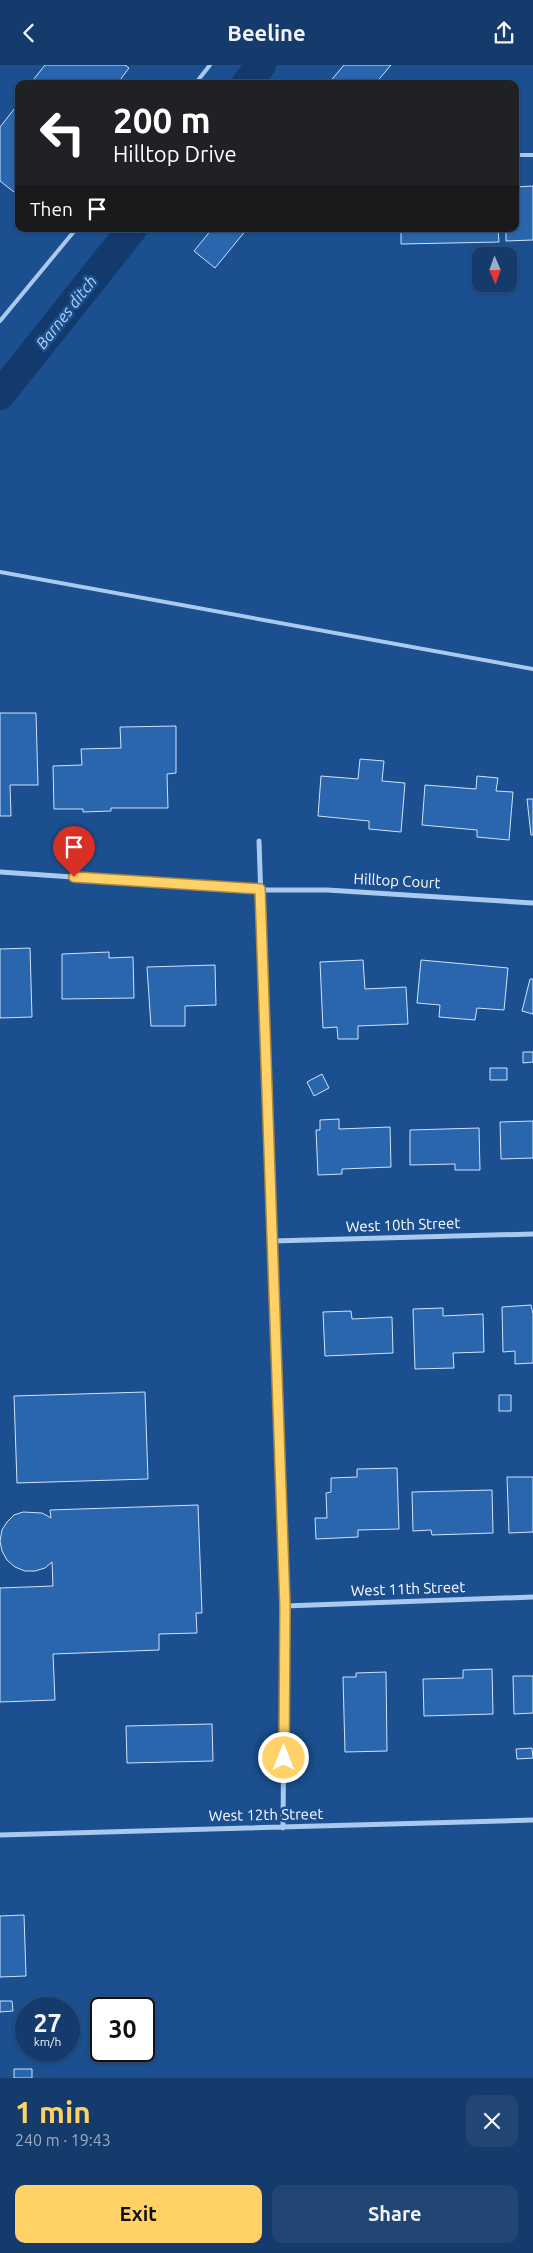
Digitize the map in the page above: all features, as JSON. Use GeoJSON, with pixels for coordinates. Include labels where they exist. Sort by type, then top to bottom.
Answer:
{"type":"FeatureCollection","features":[{"type":"Feature","properties":{"kind":"street"},"geometry":{"type":"LineString","coordinates":[[259,841],[285,1606],[283,1828]]}},
{"type":"Feature","properties":{"kind":"street","name":"Hilltop Court"},"geometry":{"type":"LineString","coordinates":[[0,872],[260,889],[328,889],[533,903]]}},
{"type":"Feature","properties":{"kind":"street","name":"West 10th Street"},"geometry":{"type":"LineString","coordinates":[[273,1241],[533,1233]]}},
{"type":"Feature","properties":{"kind":"street","name":"West 11th Street"},"geometry":{"type":"LineString","coordinates":[[285,1606],[533,1597]]}},
{"type":"Feature","properties":{"kind":"street","name":"West 12th Street"},"geometry":{"type":"LineString","coordinates":[[0,1835],[533,1820]]}},
{"type":"Feature","properties":{"kind":"lane"},"geometry":{"type":"LineString","coordinates":[[198,80],[210,65]]}},
{"type":"Feature","properties":{"kind":"lane"},"geometry":{"type":"LineString","coordinates":[[519,155],[533,155]]}},
{"type":"Feature","properties":{"kind":"lane"},"geometry":{"type":"LineString","coordinates":[[0,321],[74,232]]}},
{"type":"Feature","properties":{"kind":"lane"},"geometry":{"type":"LineString","coordinates":[[0,572],[533,669]]}},
{"type":"Feature","properties":{"kind":"building"},"geometry":{"type":"Polygon","coordinates":[[[45,65],[125,65],[129,68],[120,80],[33,80],[45,65]]]}},
{"type":"Feature","properties":{"kind":"building"},"geometry":{"type":"Polygon","coordinates":[[[344,65],[391,65],[378,80],[331,80],[344,65]]]}},
{"type":"Feature","properties":{"kind":"building"},"geometry":{"type":"Polygon","coordinates":[[[15,108],[14,192],[0,181],[0,127],[15,108]]]}},
{"type":"Feature","properties":{"kind":"building"},"geometry":{"type":"Polygon","coordinates":[[[533,186],[533,240],[506,241],[506,232],[519,232],[519,187],[533,186]]]}},
{"type":"Feature","properties":{"kind":"building"},"geometry":{"type":"Polygon","coordinates":[[[210,232],[245,232],[215,268],[194,251],[210,232]]]}},
{"type":"Feature","properties":{"kind":"building"},"geometry":{"type":"Polygon","coordinates":[[[401,232],[498,232],[499,242],[401,244],[401,232]]]}},
{"type":"Feature","properties":{"kind":"building"},"geometry":{"type":"Polygon","coordinates":[[[0,713],[36,713],[38,785],[10,785],[11,816],[0,816],[0,713]]]}},
{"type":"Feature","properties":{"kind":"building"},"geometry":{"type":"Polygon","coordinates":[[[176,726],[176,773],[167,774],[168,808],[111,808],[111,811],[83,812],[83,809],[54,809],[53,766],[82,765],[81,749],[121,748],[120,727],[176,726]]]}},
{"type":"Feature","properties":{"kind":"building"},"geometry":{"type":"Polygon","coordinates":[[[360,759],[384,761],[382,781],[405,783],[401,832],[369,829],[369,821],[318,816],[321,776],[358,779],[360,759]]]}},
{"type":"Feature","properties":{"kind":"building"},"geometry":{"type":"Polygon","coordinates":[[[477,776],[498,778],[496,791],[513,792],[509,840],[477,837],[477,830],[422,825],[425,785],[476,789],[477,776]]]}},
{"type":"Feature","properties":{"kind":"building"},"geometry":{"type":"Polygon","coordinates":[[[527,799],[533,799],[533,835],[531,835],[527,799]]]}},
{"type":"Feature","properties":{"kind":"building"},"geometry":{"type":"Polygon","coordinates":[[[30,948],[32,1017],[0,1018],[0,949],[30,948]]]}},
{"type":"Feature","properties":{"kind":"building"},"geometry":{"type":"Polygon","coordinates":[[[109,952],[109,958],[133,957],[134,998],[62,999],[62,954],[109,952]]]}},
{"type":"Feature","properties":{"kind":"building"},"geometry":{"type":"Polygon","coordinates":[[[363,960],[365,989],[406,987],[408,1024],[358,1026],[358,1039],[338,1039],[337,1027],[323,1028],[320,962],[363,960]]]}},
{"type":"Feature","properties":{"kind":"building"},"geometry":{"type":"Polygon","coordinates":[[[421,960],[508,968],[504,1010],[477,1008],[475,1020],[439,1017],[440,1005],[417,1003],[421,960]]]}},
{"type":"Feature","properties":{"kind":"building"},"geometry":{"type":"Polygon","coordinates":[[[215,965],[216,1005],[185,1006],[185,1026],[151,1026],[147,967],[215,965]]]}},
{"type":"Feature","properties":{"kind":"building"},"geometry":{"type":"Polygon","coordinates":[[[530,979],[533,979],[533,1014],[522,1011],[530,979]]]}},
{"type":"Feature","properties":{"kind":"building"},"geometry":{"type":"Polygon","coordinates":[[[523,1052],[533,1052],[533,1062],[523,1063],[523,1052]]]}},
{"type":"Feature","properties":{"kind":"building"},"geometry":{"type":"Polygon","coordinates":[[[490,1068],[507,1068],[507,1080],[490,1080],[490,1068]]]}},
{"type":"Feature","properties":{"kind":"building"},"geometry":{"type":"Polygon","coordinates":[[[322,1074],[329,1088],[314,1096],[307,1082],[322,1074]]]}},
{"type":"Feature","properties":{"kind":"building"},"geometry":{"type":"Polygon","coordinates":[[[339,1119],[339,1129],[390,1127],[391,1167],[342,1169],[342,1174],[318,1175],[316,1130],[320,1130],[320,1120],[339,1119]]]}},
{"type":"Feature","properties":{"kind":"building"},"geometry":{"type":"Polygon","coordinates":[[[533,1121],[533,1158],[501,1159],[500,1122],[533,1121]]]}},
{"type":"Feature","properties":{"kind":"building"},"geometry":{"type":"Polygon","coordinates":[[[479,1128],[480,1170],[455,1170],[455,1164],[410,1165],[410,1130],[479,1128]]]}},
{"type":"Feature","properties":{"kind":"building"},"geometry":{"type":"Polygon","coordinates":[[[531,1305],[533,1314],[533,1363],[515,1364],[515,1351],[503,1352],[502,1307],[531,1305]]]}},
{"type":"Feature","properties":{"kind":"building"},"geometry":{"type":"Polygon","coordinates":[[[443,1308],[443,1316],[483,1314],[484,1352],[453,1353],[454,1368],[415,1369],[413,1309],[443,1308]]]}},
{"type":"Feature","properties":{"kind":"building"},"geometry":{"type":"Polygon","coordinates":[[[351,1311],[352,1319],[392,1317],[393,1353],[325,1356],[323,1312],[351,1311]]]}},
{"type":"Feature","properties":{"kind":"building"},"geometry":{"type":"Polygon","coordinates":[[[145,1392],[148,1479],[17,1483],[14,1396],[145,1392]]]}},
{"type":"Feature","properties":{"kind":"building"},"geometry":{"type":"Polygon","coordinates":[[[499,1395],[511,1395],[511,1411],[499,1411],[499,1395]]]}},
{"type":"Feature","properties":{"kind":"building"},"geometry":{"type":"Polygon","coordinates":[[[397,1468],[399,1529],[358,1530],[358,1537],[316,1539],[315,1518],[327,1518],[326,1493],[331,1492],[331,1478],[357,1477],[357,1469],[397,1468]]]}},
{"type":"Feature","properties":{"kind":"building"},"geometry":{"type":"Polygon","coordinates":[[[507,1477],[533,1477],[533,1532],[509,1533],[507,1477]]]}},
{"type":"Feature","properties":{"kind":"building"},"geometry":{"type":"Polygon","coordinates":[[[492,1490],[493,1533],[432,1535],[431,1530],[413,1531],[412,1492],[492,1490]]]}},
{"type":"Feature","properties":{"kind":"building"},"geometry":{"type":"Polygon","coordinates":[[[198,1505],[202,1613],[196,1613],[197,1633],[159,1634],[159,1650],[53,1654],[55,1700],[0,1702],[0,1588],[53,1586],[52,1562],[45,1568],[25,1571],[15,1567],[7,1560],[2,1551],[0,1541],[2,1530],[14,1515],[23,1512],[42,1513],[51,1518],[50,1510],[198,1505]]]}},
{"type":"Feature","properties":{"kind":"building"},"geometry":{"type":"Polygon","coordinates":[[[492,1669],[493,1714],[424,1716],[423,1679],[463,1678],[463,1670],[492,1669]]]}},
{"type":"Feature","properties":{"kind":"building"},"geometry":{"type":"Polygon","coordinates":[[[386,1672],[387,1751],[345,1752],[343,1677],[356,1677],[356,1673],[386,1672]]]}},
{"type":"Feature","properties":{"kind":"building"},"geometry":{"type":"Polygon","coordinates":[[[513,1676],[533,1676],[533,1713],[514,1714],[513,1676]]]}},
{"type":"Feature","properties":{"kind":"building"},"geometry":{"type":"Polygon","coordinates":[[[212,1724],[213,1761],[127,1763],[126,1726],[212,1724]]]}},
{"type":"Feature","properties":{"kind":"building"},"geometry":{"type":"Polygon","coordinates":[[[532,1748],[533,1758],[517,1759],[516,1749],[532,1748]]]}},
{"type":"Feature","properties":{"kind":"building"},"geometry":{"type":"Polygon","coordinates":[[[24,1915],[26,1976],[0,1977],[0,1916],[24,1915]]]}},
{"type":"Feature","properties":{"kind":"building"},"geometry":{"type":"Polygon","coordinates":[[[0,2001],[12,2001],[13,2011],[0,2012],[0,2001]]]}},
{"type":"Feature","properties":{"kind":"building"},"geometry":{"type":"Polygon","coordinates":[[[14,2069],[32,2069],[32,2078],[14,2078],[14,2069]]]}},
{"type":"Feature","properties":{"kind":"waterway","name":"Barnes ditch"},"geometry":{"type":"LineString","coordinates":[[249,80],[261,65]]}},
{"type":"Feature","properties":{"kind":"waterway","name":"Barnes ditch"},"geometry":{"type":"LineString","coordinates":[[0,395],[130,232]]}},
{"type":"Feature","properties":{"kind":"route"},"geometry":{"type":"LineString","coordinates":[[74,877],[260,889],[285,1606],[284,1758]]}}]}
